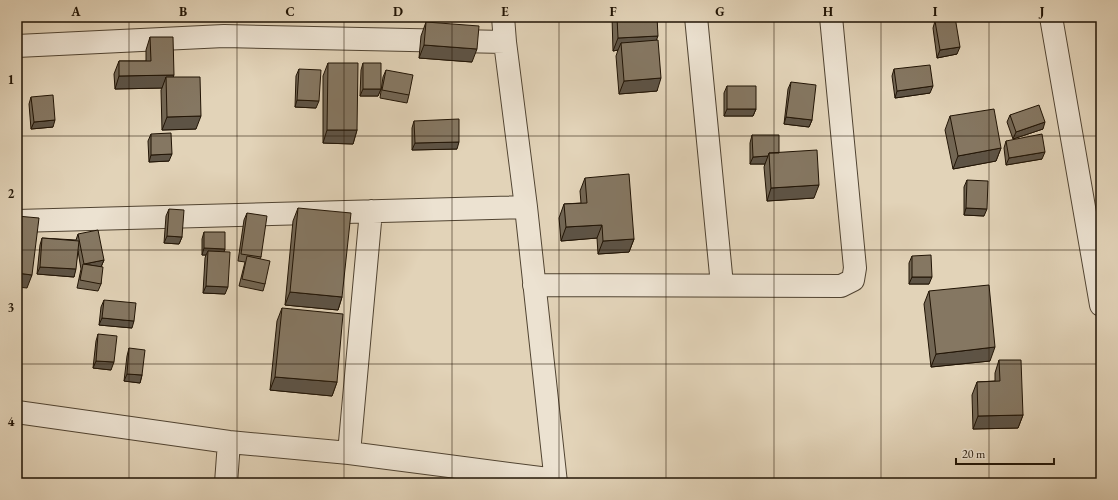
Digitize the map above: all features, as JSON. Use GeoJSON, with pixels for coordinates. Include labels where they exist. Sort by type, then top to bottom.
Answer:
{"type":"FeatureCollection","features":[{"type":"Feature","properties":{"kind":"street"},"geometry":{"type":"LineString","coordinates":[[17,412],[229,442],[349,453],[556,481],[526,207],[503,17]]}},
{"type":"Feature","properties":{"kind":"street"},"geometry":{"type":"LineString","coordinates":[[696,17],[722,285]]}},
{"type":"Feature","properties":{"kind":"street"},"geometry":{"type":"LineString","coordinates":[[534,285],[841,286],[853,280],[855,268],[831,17]]}},
{"type":"Feature","properties":{"kind":"street"},"geometry":{"type":"LineString","coordinates":[[1051,17],[1101,305]]}},
{"type":"Feature","properties":{"kind":"street"},"geometry":{"type":"LineString","coordinates":[[17,46],[224,36],[505,42]]}},
{"type":"Feature","properties":{"kind":"street"},"geometry":{"type":"LineString","coordinates":[[17,222],[526,207]]}},
{"type":"Feature","properties":{"kind":"street"},"geometry":{"type":"LineString","coordinates":[[349,453],[371,212]]}},
{"type":"Feature","properties":{"kind":"street"},"geometry":{"type":"LineString","coordinates":[[226,483],[229,442]]}},
{"type":"Feature","properties":{"kind":"building"},"geometry":{"type":"Polygon","coordinates":[[[617,17],[657,17],[658,36],[618,38],[617,17]]]}},
{"type":"Feature","properties":{"kind":"building"},"geometry":{"type":"Polygon","coordinates":[[[955,17],[960,47],[940,50],[935,21],[955,17]]]}},
{"type":"Feature","properties":{"kind":"building"},"geometry":{"type":"Polygon","coordinates":[[[426,22],[479,26],[477,49],[424,45],[426,22]]]}},
{"type":"Feature","properties":{"kind":"building"},"geometry":{"type":"Polygon","coordinates":[[[150,37],[173,37],[174,75],[119,76],[119,61],[151,61],[150,37]]]}},
{"type":"Feature","properties":{"kind":"building"},"geometry":{"type":"Polygon","coordinates":[[[658,40],[661,78],[624,81],[621,43],[658,40]]]}},
{"type":"Feature","properties":{"kind":"building"},"geometry":{"type":"Polygon","coordinates":[[[328,63],[358,63],[357,130],[327,130],[328,63]]]}},
{"type":"Feature","properties":{"kind":"building"},"geometry":{"type":"Polygon","coordinates":[[[363,63],[381,63],[381,89],[363,89],[363,63]]]}},
{"type":"Feature","properties":{"kind":"building"},"geometry":{"type":"Polygon","coordinates":[[[930,65],[933,86],[897,91],[894,69],[930,65]]]}},
{"type":"Feature","properties":{"kind":"building"},"geometry":{"type":"Polygon","coordinates":[[[299,69],[321,70],[319,101],[297,100],[299,69]]]}},
{"type":"Feature","properties":{"kind":"building"},"geometry":{"type":"Polygon","coordinates":[[[386,70],[413,75],[409,95],[382,90],[386,70]]]}},
{"type":"Feature","properties":{"kind":"building"},"geometry":{"type":"Polygon","coordinates":[[[166,77],[200,77],[201,116],[167,117],[166,77]]]}},
{"type":"Feature","properties":{"kind":"building"},"geometry":{"type":"Polygon","coordinates":[[[791,82],[816,85],[812,120],[786,117],[791,82]]]}},
{"type":"Feature","properties":{"kind":"building"},"geometry":{"type":"Polygon","coordinates":[[[727,86],[756,86],[756,109],[727,109],[727,86]]]}},
{"type":"Feature","properties":{"kind":"building"},"geometry":{"type":"Polygon","coordinates":[[[53,95],[55,120],[34,122],[31,97],[53,95]]]}},
{"type":"Feature","properties":{"kind":"building"},"geometry":{"type":"Polygon","coordinates":[[[1039,105],[1045,122],[1016,132],[1010,115],[1039,105]]]}},
{"type":"Feature","properties":{"kind":"building"},"geometry":{"type":"Polygon","coordinates":[[[994,109],[1001,148],[958,156],[950,116],[994,109]]]}},
{"type":"Feature","properties":{"kind":"building"},"geometry":{"type":"Polygon","coordinates":[[[459,119],[459,142],[415,143],[414,121],[459,119]]]}},
{"type":"Feature","properties":{"kind":"building"},"geometry":{"type":"Polygon","coordinates":[[[171,133],[172,154],[151,155],[151,134],[171,133]]]}},
{"type":"Feature","properties":{"kind":"building"},"geometry":{"type":"Polygon","coordinates":[[[1042,134],[1045,152],[1009,158],[1006,141],[1042,134]]]}},
{"type":"Feature","properties":{"kind":"building"},"geometry":{"type":"Polygon","coordinates":[[[752,135],[779,135],[779,153],[769,153],[768,156],[753,157],[752,135]]]}},
{"type":"Feature","properties":{"kind":"building"},"geometry":{"type":"Polygon","coordinates":[[[817,150],[819,185],[771,188],[769,153],[817,150]]]}},
{"type":"Feature","properties":{"kind":"building"},"geometry":{"type":"Polygon","coordinates":[[[629,174],[634,239],[603,241],[602,225],[566,227],[564,204],[587,203],[585,178],[629,174]]]}},
{"type":"Feature","properties":{"kind":"building"},"geometry":{"type":"Polygon","coordinates":[[[967,180],[988,181],[987,209],[966,208],[967,180]]]}},
{"type":"Feature","properties":{"kind":"building"},"geometry":{"type":"Polygon","coordinates":[[[298,208],[351,213],[342,297],[290,292],[298,208]]]}},
{"type":"Feature","properties":{"kind":"building"},"geometry":{"type":"Polygon","coordinates":[[[169,209],[184,210],[182,237],[167,236],[169,209]]]}},
{"type":"Feature","properties":{"kind":"building"},"geometry":{"type":"Polygon","coordinates":[[[247,213],[267,216],[261,257],[241,254],[247,213]]]}},
{"type":"Feature","properties":{"kind":"building"},"geometry":{"type":"Polygon","coordinates":[[[17,216],[39,218],[32,275],[17,273],[17,216]]]}},
{"type":"Feature","properties":{"kind":"building"},"geometry":{"type":"Polygon","coordinates":[[[98,230],[104,260],[84,264],[78,234],[98,230]]]}},
{"type":"Feature","properties":{"kind":"building"},"geometry":{"type":"Polygon","coordinates":[[[204,232],[225,232],[225,249],[204,248],[204,232]]]}},
{"type":"Feature","properties":{"kind":"building"},"geometry":{"type":"Polygon","coordinates":[[[42,238],[79,241],[76,269],[40,267],[42,238]]]}},
{"type":"Feature","properties":{"kind":"building"},"geometry":{"type":"Polygon","coordinates":[[[208,251],[230,252],[228,287],[206,286],[208,251]]]}},
{"type":"Feature","properties":{"kind":"building"},"geometry":{"type":"Polygon","coordinates":[[[931,255],[932,277],[912,277],[912,256],[931,255]]]}},
{"type":"Feature","properties":{"kind":"building"},"geometry":{"type":"Polygon","coordinates":[[[247,256],[270,261],[265,284],[242,279],[247,256]]]}},
{"type":"Feature","properties":{"kind":"building"},"geometry":{"type":"Polygon","coordinates":[[[83,264],[103,267],[101,284],[80,280],[83,264]]]}},
{"type":"Feature","properties":{"kind":"building"},"geometry":{"type":"Polygon","coordinates":[[[989,285],[995,347],[936,354],[929,291],[989,285]]]}},
{"type":"Feature","properties":{"kind":"building"},"geometry":{"type":"Polygon","coordinates":[[[104,300],[136,303],[134,321],[102,318],[104,300]]]}},
{"type":"Feature","properties":{"kind":"building"},"geometry":{"type":"Polygon","coordinates":[[[282,308],[343,314],[337,382],[275,377],[282,308]]]}},
{"type":"Feature","properties":{"kind":"building"},"geometry":{"type":"Polygon","coordinates":[[[98,334],[117,336],[114,362],[96,361],[98,334]]]}},
{"type":"Feature","properties":{"kind":"building"},"geometry":{"type":"Polygon","coordinates":[[[129,348],[145,350],[142,375],[127,374],[129,348]]]}},
{"type":"Feature","properties":{"kind":"building"},"geometry":{"type":"Polygon","coordinates":[[[999,360],[1021,360],[1023,415],[978,416],[977,382],[1000,381],[999,360]]]}}]}
